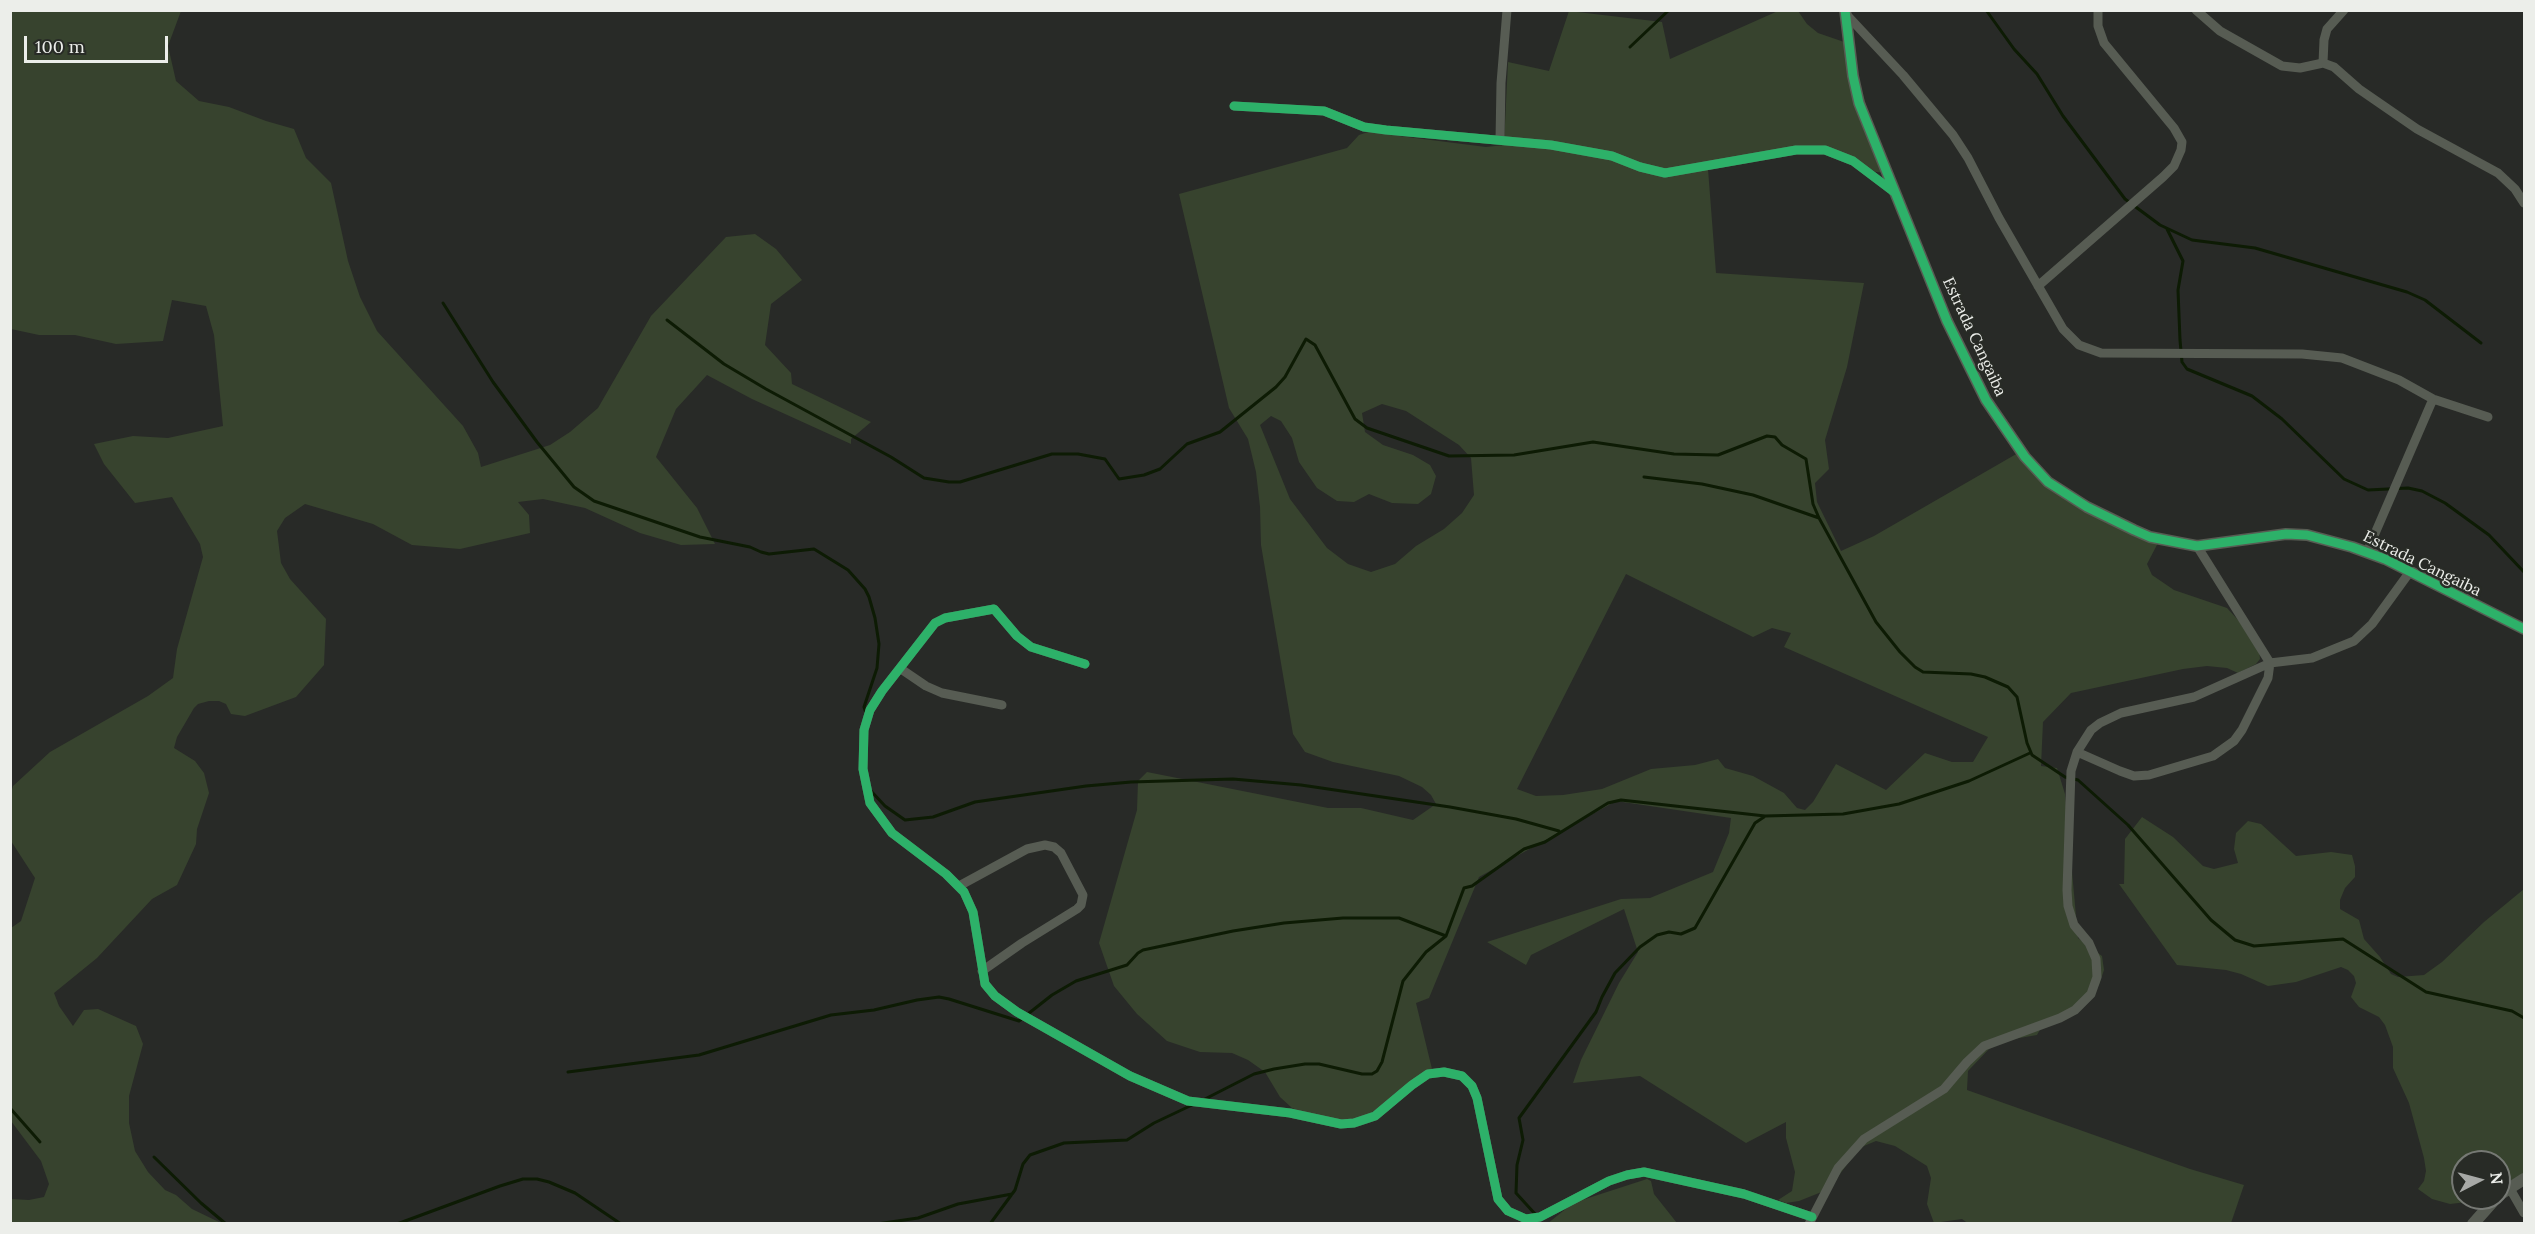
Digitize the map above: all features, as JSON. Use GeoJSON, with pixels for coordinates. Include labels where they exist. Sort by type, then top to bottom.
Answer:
{"type":"FeatureCollection","features":[{"type":"Feature","properties":{"kind":"street"},"geometry":{"type":"LineString","coordinates":[[1500,140],[1501,83],[1507,10]]}},
{"type":"Feature","properties":{"kind":"street"},"geometry":{"type":"LineString","coordinates":[[2038,286],[2152,187],[2180,157],[2182,142],[2174,128],[2104,43],[2098,26],[2098,10]]}},
{"type":"Feature","properties":{"kind":"street"},"geometry":{"type":"LineString","coordinates":[[2196,10],[2220,31],[2282,66],[2300,68],[2323,63],[2334,67],[2359,89],[2417,129],[2498,174],[2515,189],[2524,203]]}},
{"type":"Feature","properties":{"kind":"street"},"geometry":{"type":"LineString","coordinates":[[2323,63],[2327,29],[2344,10]]}},
{"type":"Feature","properties":{"kind":"street"},"geometry":{"type":"LineString","coordinates":[[1845,12],[1903,75],[1953,135],[1977,173],[1999,219],[2038,286],[2067,334],[2079,345],[2095,352],[2302,354],[2342,358],[2399,380],[2433,399],[2488,417]]}},
{"type":"Feature","properties":{"kind":"street","name":"Estrada Cangaiba"},"geometry":{"type":"LineString","coordinates":[[1845,12],[1853,76],[1859,103],[1963,356],[1986,400],[2025,457],[2048,482],[2087,507],[2150,537],[2197,546],[2296,534],[2326,539],[2367,552],[2524,629]]}},
{"type":"Feature","properties":{"kind":"street"},"geometry":{"type":"LineString","coordinates":[[1234,106],[1324,111],[1365,127],[1590,151],[1665,173],[1796,150],[1825,150],[1853,161],[1896,194]]}},
{"type":"Feature","properties":{"kind":"street"},"geometry":{"type":"LineString","coordinates":[[2367,552],[2433,399]]}},
{"type":"Feature","properties":{"kind":"street"},"geometry":{"type":"LineString","coordinates":[[2077,752],[2120,771],[2141,776],[2181,767],[2213,756],[2234,741],[2242,730],[2268,678],[2270,663],[2197,546]]}},
{"type":"Feature","properties":{"kind":"street","name":"Estrada Cangaiba"},"geometry":{"type":"LineString","coordinates":[[1810,1220],[1838,1168],[1864,1139],[1944,1089],[1984,1046],[2060,1018],[2075,1010],[2091,994],[2097,976],[2096,959],[2089,943],[2074,925],[2068,906],[2067,890],[2071,771],[2077,752],[2091,730],[2109,718],[2194,697],[2270,663],[2312,658],[2354,641],[2372,624],[2409,573]]}},
{"type":"Feature","properties":{"kind":"street"},"geometry":{"type":"LineString","coordinates":[[1085,664],[1031,647],[1017,636],[999,612],[989,609],[939,620],[876,700],[864,730],[863,769],[865,789],[870,803],[892,833],[959,886],[973,912],[982,971],[985,984],[991,993],[1017,1012],[1130,1076],[1188,1101],[1290,1113],[1341,1124],[1354,1123],[1375,1116],[1428,1074],[1444,1072],[1462,1076],[1472,1086],[1477,1098],[1498,1199],[1508,1211],[1526,1219],[1540,1217],[1609,1181],[1644,1172],[1744,1194],[1810,1220]]}},
{"type":"Feature","properties":{"kind":"street"},"geometry":{"type":"LineString","coordinates":[[901,669],[926,686],[942,693],[1002,705]]}},
{"type":"Feature","properties":{"kind":"street"},"geometry":{"type":"LineString","coordinates":[[959,886],[1027,849],[1045,845],[1054,847],[1061,853],[1083,895],[1081,905],[1077,909],[982,971]]}},
{"type":"Feature","properties":{"kind":"street"},"geometry":{"type":"LineString","coordinates":[[2511,1187],[2524,1179]]}},
{"type":"Feature","properties":{"kind":"street"},"geometry":{"type":"LineString","coordinates":[[2511,1202],[2524,1213]]}},
{"type":"Feature","properties":{"kind":"street"},"geometry":{"type":"LineString","coordinates":[[2473,1224],[2486,1210]]}},
{"type":"Feature","properties":{"kind":"green space"},"geometry":{"type":"Polygon","coordinates":[[[11,10],[181,11],[168,46],[176,81],[199,101],[229,107],[294,129],[306,158],[331,183],[348,261],[360,297],[377,331],[463,426],[478,453],[481,467],[550,445],[570,432],[598,408],[651,316],[726,237],[755,234],[776,249],[802,280],[771,304],[765,345],[791,373],[792,384],[871,422],[851,439],[851,444],[752,399],[707,375],[676,409],[656,457],[697,508],[715,544],[681,545],[640,533],[585,508],[543,499],[518,502],[529,515],[530,533],[460,549],[412,545],[373,524],[305,504],[285,518],[277,531],[281,563],[290,579],[326,619],[324,665],[296,697],[245,716],[231,714],[226,704],[219,701],[198,704],[194,708],[177,737],[174,748],[195,761],[204,773],[209,793],[197,829],[196,844],[177,885],[152,899],[97,958],[54,993],[59,1006],[73,1026],[84,1010],[98,1009],[136,1026],[143,1044],[129,1096],[129,1123],[135,1151],[148,1172],[165,1190],[176,1195],[192,1209],[221,1223],[11,1223],[11,1199],[29,1200],[44,1197],[49,1184],[41,1161],[11,1121],[11,928],[21,921],[35,878],[11,841],[13,786],[50,752],[148,696],[173,678],[177,649],[203,557],[200,544],[172,497],[135,503],[104,464],[94,444],[133,436],[168,438],[223,426],[214,335],[206,306],[172,300],[163,341],[116,344],[75,335],[39,335],[11,329],[11,10]]]}},
{"type":"Feature","properties":{"kind":"green space"},"geometry":{"type":"Polygon","coordinates":[[[1569,11],[1662,22],[1670,59],[1778,11],[1798,11],[1807,24],[1818,33],[1847,43],[1887,173],[1876,172],[1852,160],[1813,151],[1708,169],[1716,273],[1864,283],[1847,367],[1825,440],[1829,469],[1815,483],[1817,502],[1841,551],[1874,536],[2018,453],[2037,474],[2159,541],[2147,564],[2152,575],[2174,590],[2227,608],[2250,633],[2259,648],[2260,659],[2256,664],[2238,673],[2227,668],[2207,666],[2071,693],[2043,722],[2041,766],[2057,768],[2065,794],[2078,938],[2102,956],[2104,970],[2099,985],[2086,999],[2042,1026],[2037,1035],[2008,1040],[1989,1049],[1968,1071],[1967,1090],[2190,1169],[2244,1185],[2231,1223],[1969,1224],[1962,1219],[1934,1223],[1927,1204],[1931,1178],[1927,1166],[1895,1146],[1876,1141],[1859,1148],[1829,1189],[1799,1201],[1786,1203],[1778,1200],[1792,1191],[1795,1172],[1786,1138],[1786,1122],[1746,1143],[1640,1076],[1573,1083],[1581,1060],[1619,983],[1638,952],[1624,909],[1531,955],[1526,965],[1487,942],[1621,899],[1650,898],[1713,872],[1729,833],[1731,818],[1616,801],[1479,877],[1429,998],[1416,1003],[1432,1069],[1364,1118],[1347,1121],[1321,1119],[1292,1108],[1280,1097],[1265,1072],[1248,1060],[1232,1053],[1200,1052],[1167,1041],[1137,1014],[1114,986],[1099,943],[1137,810],[1138,781],[1147,772],[1328,808],[1361,808],[1413,820],[1436,804],[1431,795],[1422,787],[1399,776],[1333,762],[1305,752],[1293,734],[1261,545],[1256,472],[1248,439],[1229,408],[1179,194],[1347,148],[1359,135],[1368,132],[1486,147],[1504,145],[1508,62],[1549,71],[1569,11]],[[1382,404],[1362,413],[1365,432],[1383,445],[1413,455],[1430,465],[1436,476],[1431,494],[1418,504],[1392,503],[1369,494],[1354,502],[1337,501],[1317,488],[1299,462],[1292,438],[1281,421],[1271,416],[1260,425],[1290,499],[1327,548],[1348,564],[1371,572],[1395,564],[1416,546],[1444,529],[1462,513],[1474,495],[1471,458],[1459,445],[1406,411],[1382,404]],[[1626,574],[1517,789],[1536,796],[1563,795],[1602,789],[1651,769],[1695,765],[1718,759],[1725,768],[1753,776],[1784,793],[1797,808],[1805,810],[1813,802],[1836,764],[1886,790],[1925,753],[1952,762],[1973,762],[1988,737],[1784,647],[1791,633],[1772,628],[1753,637],[1626,574]]]}},
{"type":"Feature","properties":{"kind":"green space"},"geometry":{"type":"Polygon","coordinates":[[[2142,817],[2173,837],[2203,866],[2214,869],[2238,863],[2234,849],[2236,833],[2248,821],[2261,824],[2296,856],[2331,852],[2352,855],[2355,877],[2345,888],[2340,900],[2340,909],[2359,920],[2364,939],[2391,974],[2398,977],[2424,975],[2442,962],[2484,922],[2524,889],[2524,1174],[2511,1181],[2511,1150],[2451,1150],[2451,1204],[2432,1199],[2418,1189],[2424,1181],[2426,1171],[2424,1158],[2409,1103],[2393,1068],[2393,1047],[2385,1025],[2379,1017],[2359,1007],[2351,997],[2356,983],[2354,976],[2341,967],[2296,982],[2268,986],[2226,970],[2177,965],[2119,884],[2124,884],[2125,839],[2142,817]]]}},
{"type":"Feature","properties":{"kind":"green space"},"geometry":{"type":"Polygon","coordinates":[[[1647,1179],[1651,1181],[1654,1194],[1677,1223],[1547,1224],[1573,1203],[1647,1179]]]}},
{"type":"Feature","properties":{"kind":"waterway"},"geometry":{"type":"LineString","coordinates":[[1630,47],[1669,10]]}},
{"type":"Feature","properties":{"kind":"waterway"},"geometry":{"type":"LineString","coordinates":[[1986,10],[2014,49],[2037,74],[2063,116],[2125,199],[2160,225],[2192,240],[2255,248],[2407,292],[2425,300],[2481,343]]}},
{"type":"Feature","properties":{"kind":"waterway"},"geometry":{"type":"LineString","coordinates":[[2167,229],[2183,261],[2178,290],[2182,362],[2187,369],[2252,396],[2282,419],[2344,479],[2368,490],[2408,488],[2422,491],[2445,503],[2489,535],[2524,572]]}},
{"type":"Feature","properties":{"kind":"waterway"},"geometry":{"type":"LineString","coordinates":[[443,303],[493,382],[537,442],[574,487],[594,501],[700,537],[750,547],[769,554],[814,549],[848,570],[869,597],[879,644],[877,668],[864,707],[866,713]]}},
{"type":"Feature","properties":{"kind":"waterway"},"geometry":{"type":"LineString","coordinates":[[667,320],[724,364],[766,389],[891,457],[924,478],[949,482],[960,482],[1052,454],[1078,454],[1105,459],[1119,479],[1144,475],[1160,469],[1187,444],[1220,432],[1276,387],[1285,377],[1306,339],[1315,345],[1355,419],[1367,428],[1449,456],[1514,455],[1593,442],[1674,454],[1718,455],[1767,436],[1775,437],[1782,445],[1806,459],[1813,504],[1819,518],[1876,622],[1900,652],[1923,672],[1971,674],[1985,677],[2008,687],[2017,697],[2027,743],[2032,755],[2065,777],[2078,780],[2128,825],[2211,920],[2235,940],[2254,946],[2343,939],[2426,992],[2512,1011],[2524,1018]]}},
{"type":"Feature","properties":{"kind":"waterway"},"geometry":{"type":"LineString","coordinates":[[1644,477],[1702,484],[1753,495],[1819,518]]}},
{"type":"Feature","properties":{"kind":"waterway"},"geometry":{"type":"LineString","coordinates":[[1203,1100],[1254,1074],[1274,1069],[1319,1064],[1362,1074],[1372,1074],[1377,1071],[1382,1062],[1403,981],[1426,952],[1446,936],[1464,888],[1472,886],[1524,849],[1545,842],[1608,803],[1621,800],[1765,816],[1843,814],[1899,804],[1969,781],[2030,753]]}},
{"type":"Feature","properties":{"kind":"waterway"},"geometry":{"type":"LineString","coordinates":[[871,791],[885,806],[905,820],[933,817],[975,802],[1086,786],[1131,782],[1233,779],[1301,785],[1450,807],[1516,819],[1559,831]]}},
{"type":"Feature","properties":{"kind":"waterway"},"geometry":{"type":"LineString","coordinates":[[1536,1215],[1516,1193],[1517,1165],[1523,1140],[1519,1118],[1596,1012],[1615,973],[1640,947],[1657,935],[1669,932],[1681,934],[1695,928],[1755,823],[1764,817]]}},
{"type":"Feature","properties":{"kind":"waterway"},"geometry":{"type":"LineString","coordinates":[[568,1072],[699,1055],[831,1015],[874,1010],[939,997],[1019,1021],[1052,995],[1076,981],[1127,965],[1143,950],[1284,923],[1343,918],[1399,918],[1446,936]]}},
{"type":"Feature","properties":{"kind":"waterway"},"geometry":{"type":"LineString","coordinates":[[990,1224],[1015,1190],[1023,1164],[1030,1155],[1064,1143],[1127,1140],[1154,1123],[1192,1105]]}},
{"type":"Feature","properties":{"kind":"waterway"},"geometry":{"type":"LineString","coordinates":[[10,1108],[40,1142]]}},
{"type":"Feature","properties":{"kind":"waterway"},"geometry":{"type":"LineString","coordinates":[[154,1157],[226,1224]]}},
{"type":"Feature","properties":{"kind":"waterway"},"geometry":{"type":"LineString","coordinates":[[397,1224],[523,1179],[549,1182],[575,1193],[621,1224]]}},
{"type":"Feature","properties":{"kind":"waterway"},"geometry":{"type":"LineString","coordinates":[[877,1224],[918,1218],[958,1204],[1012,1194]]}},
{"type":"Feature","properties":{"kind":"cycle path"},"geometry":{"type":"LineString","coordinates":[[1845,10],[1853,76],[1859,103],[1947,321],[1986,400],[2025,457],[2048,482],[2087,507],[2150,537],[2197,546],[2286,534],[2307,535],[2352,547],[2385,559],[2524,629]]}},
{"type":"Feature","properties":{"kind":"cycle path"},"geometry":{"type":"LineString","coordinates":[[1234,106],[1324,111],[1364,127],[1551,145],[1612,156],[1640,167],[1665,173],[1796,150],[1825,150],[1853,161],[1894,192]]}},
{"type":"Feature","properties":{"kind":"cycle path"},"geometry":{"type":"LineString","coordinates":[[1085,664],[1031,647],[1017,636],[994,609],[945,618],[935,623],[882,691],[870,710],[864,730],[863,769],[870,803],[892,833],[946,874],[964,892],[973,912],[985,984],[995,996],[1017,1012],[1130,1076],[1188,1101],[1290,1113],[1341,1124],[1354,1123],[1375,1116],[1428,1074],[1444,1072],[1462,1076],[1472,1086],[1477,1098],[1498,1199],[1508,1211],[1526,1219],[1540,1217],[1609,1181],[1644,1172],[1744,1194],[1812,1217]]}}]}
